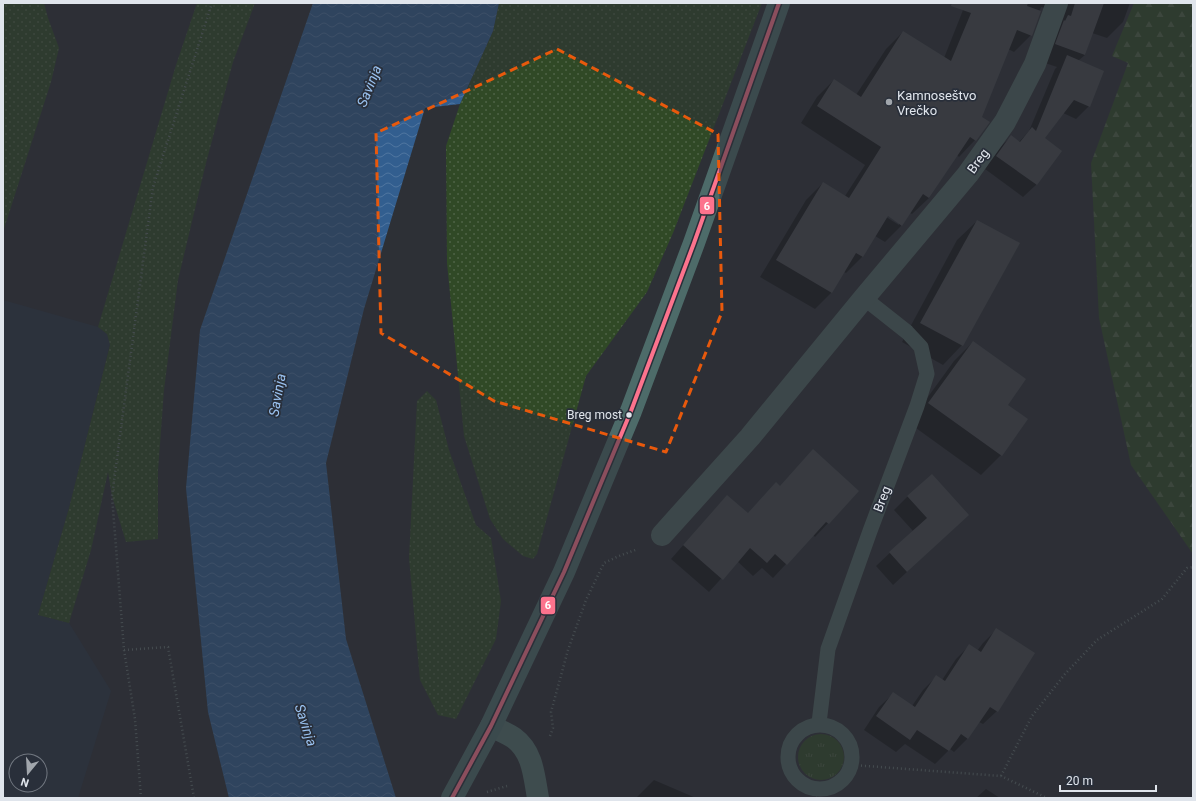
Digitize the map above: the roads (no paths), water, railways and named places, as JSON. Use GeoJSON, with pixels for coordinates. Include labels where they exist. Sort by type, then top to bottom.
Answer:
{"type":"FeatureCollection","features":[{"type":"Feature","properties":{"kind":"main road"},"geometry":{"type":"LineString","coordinates":[[452,798],[491,726],[564,572],[631,411],[694,243],[779,3]]}},
{"type":"Feature","properties":{"kind":"street","name":"Breg"},"geometry":{"type":"LineString","coordinates":[[662,535],[750,437],[968,174],[1005,122],[1035,64],[1058,3]]}},
{"type":"Feature","properties":{"kind":"street"},"geometry":{"type":"LineString","coordinates":[[491,726],[514,738],[525,750],[531,762],[538,798]]}},
{"type":"Feature","properties":{"kind":"lane","name":"Breg"},"geometry":{"type":"LineString","coordinates":[[819,723],[828,649],[917,406],[927,374],[921,348],[907,332],[864,298]]}},
{"type":"Feature","properties":{"kind":"lane"},"geometry":{"type":"LineString","coordinates":[[819,723],[841,731],[852,746],[853,765],[848,775],[835,787],[818,794],[801,783],[790,770],[787,754],[793,737],[806,727],[819,723]]}},
{"type":"Feature","properties":{"kind":"water","name":"Savinja"},"geometry":{"type":"Polygon","coordinates":[[[313,3],[499,3],[493,31],[460,104],[425,108],[364,309],[326,463],[346,639],[396,798],[229,798],[208,712],[186,488],[200,330],[313,3]]]}},
{"type":"Feature","properties":{"kind":"place","name":"Kamnoseštvo Vrečko"},"geometry":{"type":"Point","coordinates":[889,102]}},
{"type":"Feature","properties":{"kind":"place","name":"Breg most"},"geometry":{"type":"Point","coordinates":[629,415]}}]}
